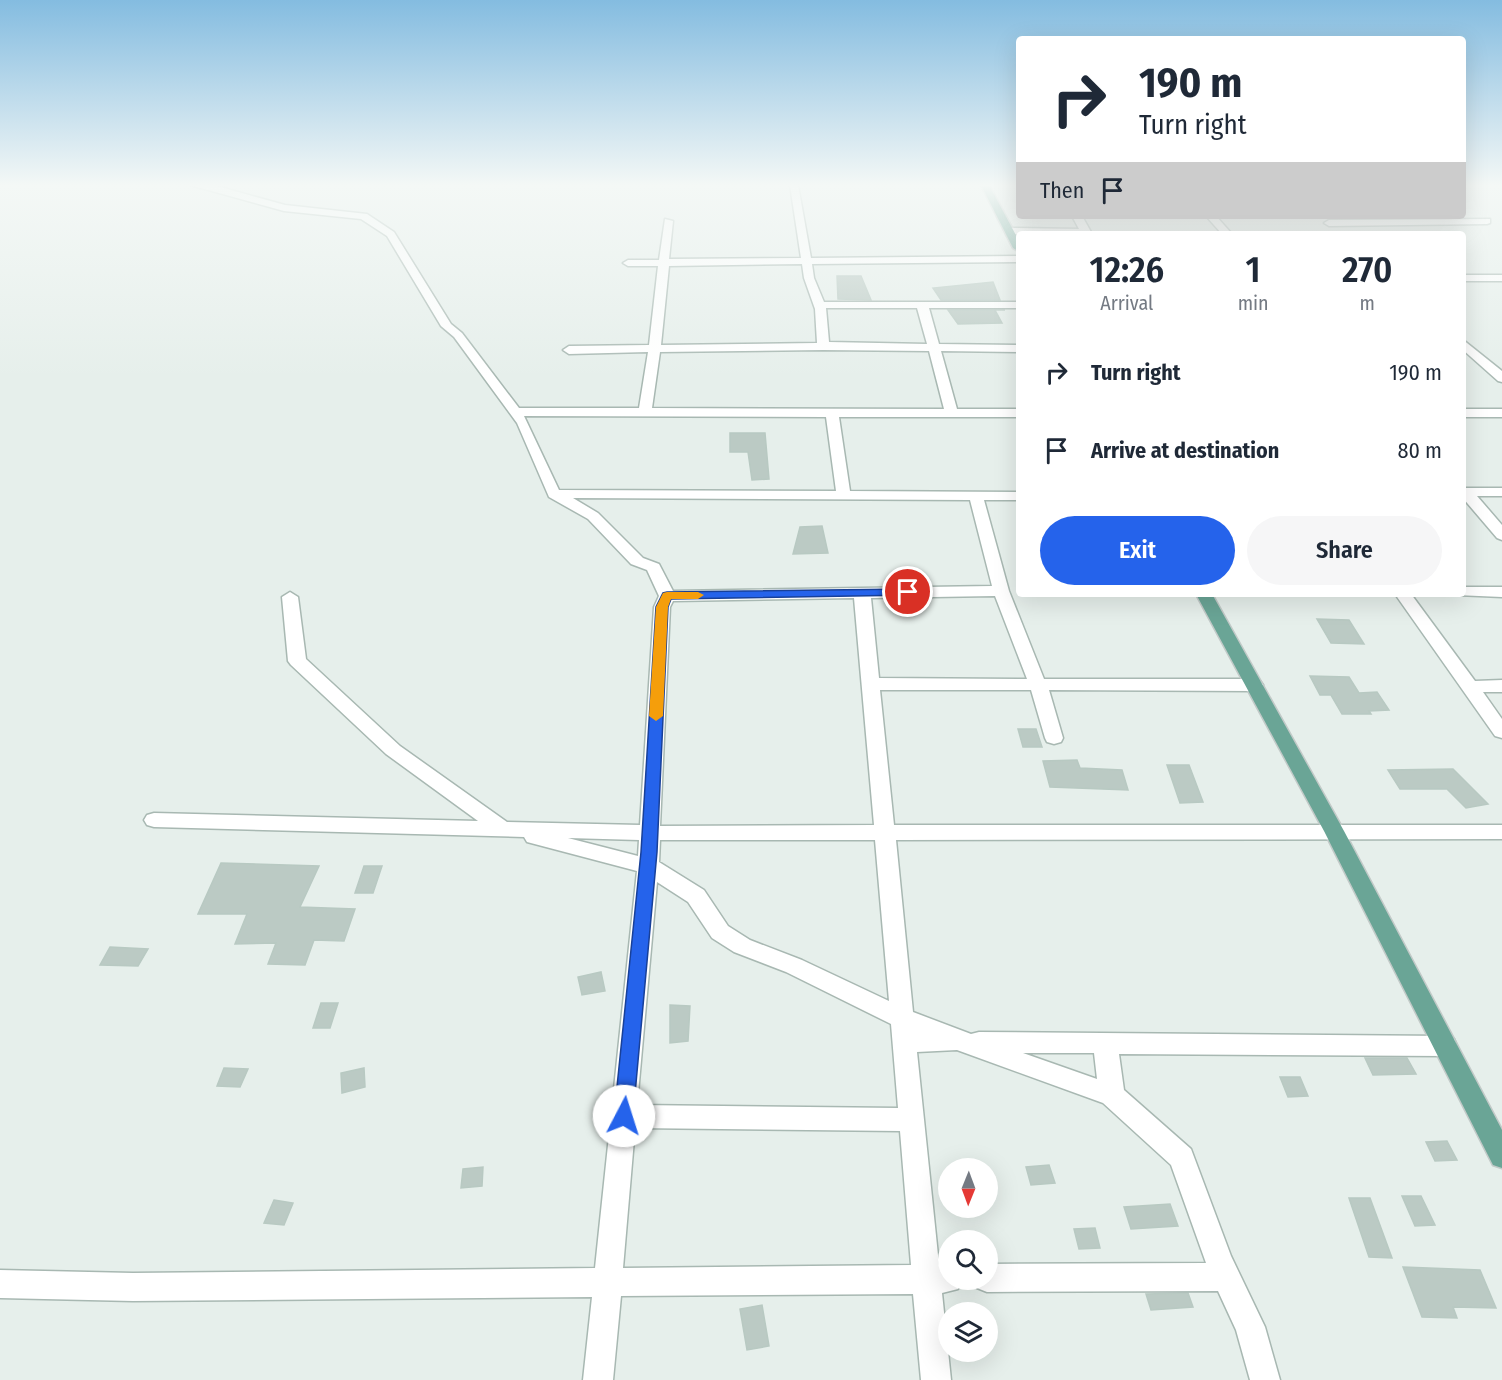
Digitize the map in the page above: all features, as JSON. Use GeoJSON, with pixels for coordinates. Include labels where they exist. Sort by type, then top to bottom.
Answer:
{"type":"FeatureCollection","features":[{"type":"Feature","properties":{"kind":"main road"},"geometry":{"type":"LineString","coordinates":[[1206,597],[1334,831],[1502,1156]]}},
{"type":"Feature","properties":{"kind":"street"},"geometry":{"type":"LineString","coordinates":[[400,249],[447,326],[458,335],[523,423],[554,494],[594,516],[637,561],[653,567],[667,596]]}},
{"type":"Feature","properties":{"kind":"street"},"geometry":{"type":"LineString","coordinates":[[645,413],[655,349],[665,249]]}},
{"type":"Feature","properties":{"kind":"street"},"geometry":{"type":"LineString","coordinates":[[804,249],[809,278],[819,305],[823,346]]}},
{"type":"Feature","properties":{"kind":"street"},"geometry":{"type":"LineString","coordinates":[[628,263],[1016,259]]}},
{"type":"Feature","properties":{"kind":"street"},"geometry":{"type":"LineString","coordinates":[[1466,278],[1502,278]]}},
{"type":"Feature","properties":{"kind":"street"},"geometry":{"type":"LineString","coordinates":[[819,305],[1016,305]]}},
{"type":"Feature","properties":{"kind":"street"},"geometry":{"type":"LineString","coordinates":[[922,305],[952,413]]}},
{"type":"Feature","properties":{"kind":"street"},"geometry":{"type":"LineString","coordinates":[[569,350],[823,346],[1016,348]]}},
{"type":"Feature","properties":{"kind":"street"},"geometry":{"type":"LineString","coordinates":[[1466,347],[1502,378]]}},
{"type":"Feature","properties":{"kind":"street"},"geometry":{"type":"LineString","coordinates":[[516,412],[1016,413]]}},
{"type":"Feature","properties":{"kind":"street"},"geometry":{"type":"LineString","coordinates":[[832,413],[844,496]]}},
{"type":"Feature","properties":{"kind":"street"},"geometry":{"type":"LineString","coordinates":[[1466,413],[1502,413]]}},
{"type":"Feature","properties":{"kind":"street"},"geometry":{"type":"LineString","coordinates":[[1466,492],[1502,492]]}},
{"type":"Feature","properties":{"kind":"street"},"geometry":{"type":"LineString","coordinates":[[554,494],[1016,496]]}},
{"type":"Feature","properties":{"kind":"street"},"geometry":{"type":"LineString","coordinates":[[1466,494],[1502,535]]}},
{"type":"Feature","properties":{"kind":"street"},"geometry":{"type":"LineString","coordinates":[[976,496],[1001,591],[1038,684],[1054,738]]}},
{"type":"Feature","properties":{"kind":"street"},"geometry":{"type":"LineString","coordinates":[[667,596],[1001,591]]}},
{"type":"Feature","properties":{"kind":"street"},"geometry":{"type":"LineString","coordinates":[[1466,592],[1502,592]]}},
{"type":"Feature","properties":{"kind":"street"},"geometry":{"type":"LineString","coordinates":[[862,593],[910,1120],[937,1279],[936,1380]]}},
{"type":"Feature","properties":{"kind":"street"},"geometry":{"type":"LineString","coordinates":[[598,1380],[648,866],[662,607],[667,596]]}},
{"type":"Feature","properties":{"kind":"street"},"geometry":{"type":"LineString","coordinates":[[290,597],[297,661],[393,750],[503,829],[648,866],[696,896],[720,932],[742,946],[794,966],[900,1017],[1112,1095],[1182,1158],[1227,1277],[1250,1327],[1266,1380]]}},
{"type":"Feature","properties":{"kind":"street"},"geometry":{"type":"LineString","coordinates":[[1405,597],[1502,732]]}},
{"type":"Feature","properties":{"kind":"street"},"geometry":{"type":"LineString","coordinates":[[872,684],[1254,686]]}},
{"type":"Feature","properties":{"kind":"street"},"geometry":{"type":"LineString","coordinates":[[1470,687],[1502,686]]}},
{"type":"Feature","properties":{"kind":"street"},"geometry":{"type":"LineString","coordinates":[[154,820],[650,833],[1502,831]]}},
{"type":"Feature","properties":{"kind":"street"},"geometry":{"type":"LineString","coordinates":[[903,1042],[1445,1046]]}},
{"type":"Feature","properties":{"kind":"street"},"geometry":{"type":"LineString","coordinates":[[1106,1043],[1112,1095]]}},
{"type":"Feature","properties":{"kind":"street"},"geometry":{"type":"LineString","coordinates":[[624,1116],[910,1120]]}},
{"type":"Feature","properties":{"kind":"street"},"geometry":{"type":"LineString","coordinates":[[998,1278],[1227,1277]]}},
{"type":"Feature","properties":{"kind":"street"},"geometry":{"type":"LineString","coordinates":[[0,1284],[133,1287],[937,1279]]}},
{"type":"Feature","properties":{"kind":"building"},"geometry":{"type":"Polygon","coordinates":[[[837,276],[861,276],[871,300],[838,299],[837,276]]]}},
{"type":"Feature","properties":{"kind":"building"},"geometry":{"type":"Polygon","coordinates":[[[993,282],[1000,300],[941,300],[933,288],[993,282]]]}},
{"type":"Feature","properties":{"kind":"building"},"geometry":{"type":"Polygon","coordinates":[[[948,310],[995,310],[1002,323],[958,324],[948,310]]]}},
{"type":"Feature","properties":{"kind":"building"},"geometry":{"type":"Polygon","coordinates":[[[730,433],[765,433],[769,479],[752,480],[748,452],[730,452],[730,433]]]}},
{"type":"Feature","properties":{"kind":"building"},"geometry":{"type":"Polygon","coordinates":[[[822,526],[828,553],[793,554],[800,527],[822,526]]]}},
{"type":"Feature","properties":{"kind":"building"},"geometry":{"type":"Polygon","coordinates":[[[1317,619],[1349,620],[1364,644],[1331,643],[1317,619]]]}},
{"type":"Feature","properties":{"kind":"building"},"geometry":{"type":"Polygon","coordinates":[[[1310,676],[1349,677],[1359,693],[1377,692],[1389,710],[1369,711],[1371,714],[1342,714],[1331,695],[1320,695],[1310,676]]]}},
{"type":"Feature","properties":{"kind":"building"},"geometry":{"type":"Polygon","coordinates":[[[1018,729],[1036,729],[1042,747],[1023,747],[1018,729]]]}},
{"type":"Feature","properties":{"kind":"building"},"geometry":{"type":"Polygon","coordinates":[[[1077,760],[1080,768],[1122,770],[1128,790],[1050,787],[1043,761],[1077,760]]]}},
{"type":"Feature","properties":{"kind":"building"},"geometry":{"type":"Polygon","coordinates":[[[1167,765],[1189,765],[1203,802],[1180,803],[1167,765]]]}},
{"type":"Feature","properties":{"kind":"building"},"geometry":{"type":"Polygon","coordinates":[[[1453,769],[1488,804],[1466,808],[1447,789],[1400,789],[1388,770],[1453,769]]]}},
{"type":"Feature","properties":{"kind":"building"},"geometry":{"type":"Polygon","coordinates":[[[221,863],[319,866],[300,907],[355,909],[344,941],[314,940],[305,965],[268,964],[276,943],[235,944],[247,914],[198,914],[221,863]]]}},
{"type":"Feature","properties":{"kind":"building"},"geometry":{"type":"Polygon","coordinates":[[[364,866],[382,866],[373,893],[355,893],[364,866]]]}},
{"type":"Feature","properties":{"kind":"building"},"geometry":{"type":"Polygon","coordinates":[[[110,947],[148,949],[138,966],[100,965],[110,947]]]}},
{"type":"Feature","properties":{"kind":"building"},"geometry":{"type":"Polygon","coordinates":[[[601,972],[605,991],[582,995],[578,977],[601,972]]]}},
{"type":"Feature","properties":{"kind":"building"},"geometry":{"type":"Polygon","coordinates":[[[321,1003],[338,1003],[330,1028],[313,1028],[321,1003]]]}},
{"type":"Feature","properties":{"kind":"building"},"geometry":{"type":"Polygon","coordinates":[[[670,1005],[690,1006],[688,1041],[670,1043],[670,1005]]]}},
{"type":"Feature","properties":{"kind":"building"},"geometry":{"type":"Polygon","coordinates":[[[1365,1058],[1407,1058],[1416,1074],[1373,1075],[1365,1058]]]}},
{"type":"Feature","properties":{"kind":"building"},"geometry":{"type":"Polygon","coordinates":[[[224,1068],[248,1069],[240,1087],[217,1086],[224,1068]]]}},
{"type":"Feature","properties":{"kind":"building"},"geometry":{"type":"Polygon","coordinates":[[[364,1068],[365,1087],[342,1093],[341,1073],[364,1068]]]}},
{"type":"Feature","properties":{"kind":"building"},"geometry":{"type":"Polygon","coordinates":[[[1280,1077],[1300,1077],[1308,1096],[1288,1097],[1280,1077]]]}},
{"type":"Feature","properties":{"kind":"building"},"geometry":{"type":"Polygon","coordinates":[[[1447,1141],[1457,1160],[1435,1161],[1426,1142],[1447,1141]]]}},
{"type":"Feature","properties":{"kind":"building"},"geometry":{"type":"Polygon","coordinates":[[[1049,1165],[1055,1183],[1031,1185],[1026,1167],[1049,1165]]]}},
{"type":"Feature","properties":{"kind":"building"},"geometry":{"type":"Polygon","coordinates":[[[483,1167],[482,1186],[461,1188],[463,1169],[483,1167]]]}},
{"type":"Feature","properties":{"kind":"building"},"geometry":{"type":"Polygon","coordinates":[[[1402,1196],[1421,1196],[1435,1225],[1415,1226],[1402,1196]]]}},
{"type":"Feature","properties":{"kind":"building"},"geometry":{"type":"Polygon","coordinates":[[[1349,1198],[1370,1198],[1392,1258],[1369,1257],[1349,1198]]]}},
{"type":"Feature","properties":{"kind":"building"},"geometry":{"type":"Polygon","coordinates":[[[274,1200],[293,1203],[284,1225],[264,1223],[274,1200]]]}},
{"type":"Feature","properties":{"kind":"building"},"geometry":{"type":"Polygon","coordinates":[[[1170,1204],[1178,1226],[1131,1229],[1124,1207],[1170,1204]]]}},
{"type":"Feature","properties":{"kind":"building"},"geometry":{"type":"Polygon","coordinates":[[[1095,1228],[1100,1248],[1079,1249],[1074,1229],[1095,1228]]]}},
{"type":"Feature","properties":{"kind":"building"},"geometry":{"type":"Polygon","coordinates":[[[1403,1267],[1480,1270],[1496,1308],[1453,1307],[1457,1318],[1422,1317],[1403,1267]]]}},
{"type":"Feature","properties":{"kind":"building"},"geometry":{"type":"Polygon","coordinates":[[[1188,1293],[1193,1307],[1151,1310],[1146,1294],[1188,1293]]]}},
{"type":"Feature","properties":{"kind":"building"},"geometry":{"type":"Polygon","coordinates":[[[762,1305],[769,1346],[747,1350],[740,1309],[762,1305]]]}},
{"type":"Feature","properties":{"kind":"slow traffic"},"geometry":{"type":"LineString","coordinates":[[656,716],[662,607],[667,596],[698,595]]}},
{"type":"Feature","properties":{"kind":"route"},"geometry":{"type":"LineString","coordinates":[[624,1116],[649,852],[662,607],[667,596],[908,592]]}}]}
